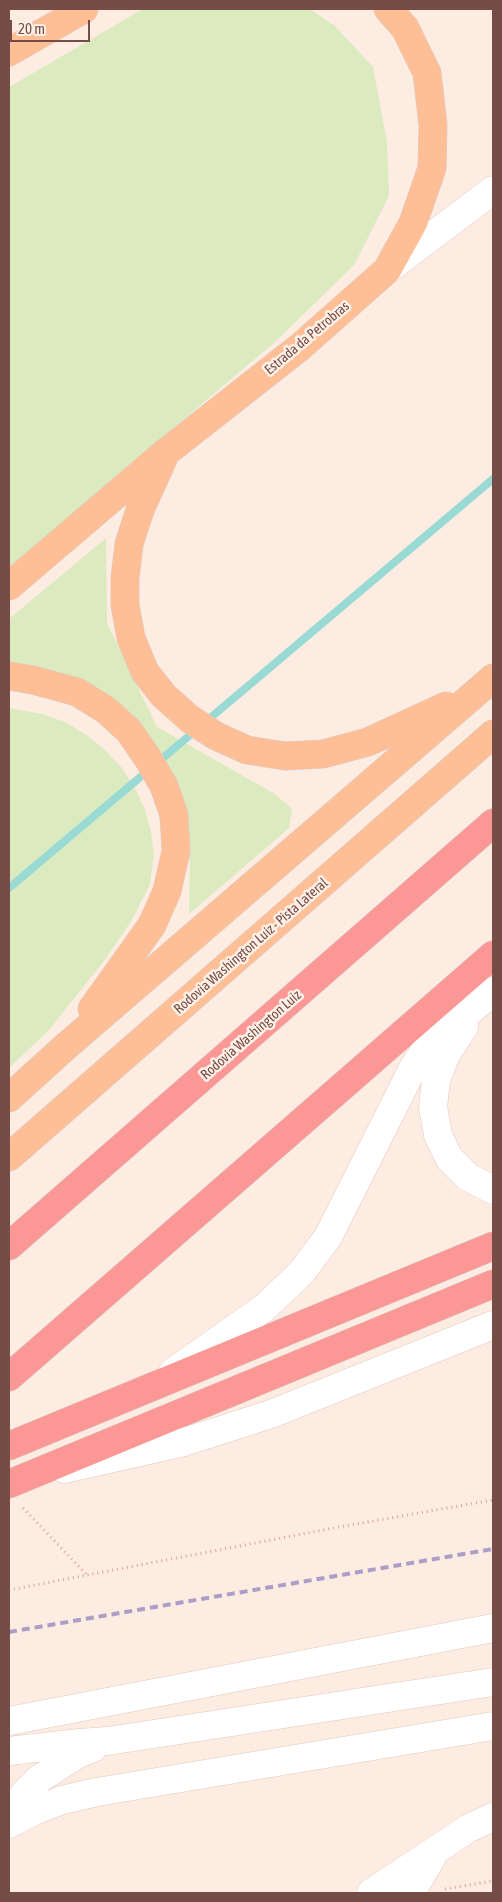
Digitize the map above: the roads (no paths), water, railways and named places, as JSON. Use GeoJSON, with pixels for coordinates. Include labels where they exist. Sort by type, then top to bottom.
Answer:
{"type":"FeatureCollection","features":[{"type":"Feature","properties":{"kind":"highway","name":"Rodovia Washington Luiz"},"geometry":{"type":"LineString","coordinates":[[9,1246],[493,823]]}},
{"type":"Feature","properties":{"kind":"highway"},"geometry":{"type":"LineString","coordinates":[[9,1378],[493,955]]}},
{"type":"Feature","properties":{"kind":"highway"},"geometry":{"type":"LineString","coordinates":[[9,1446],[493,1246]]}},
{"type":"Feature","properties":{"kind":"highway"},"geometry":{"type":"LineString","coordinates":[[15,1481],[493,1284]]}},
{"type":"Feature","properties":{"kind":"main road","name":"Estrada da Petrobras"},"geometry":{"type":"LineString","coordinates":[[9,586],[165,453],[300,347],[387,270],[413,223],[432,168],[433,125],[427,73],[405,28],[388,9]]}},
{"type":"Feature","properties":{"kind":"main road"},"geometry":{"type":"LineString","coordinates":[[9,52],[70,10]]}},
{"type":"Feature","properties":{"kind":"main road"},"geometry":{"type":"LineString","coordinates":[[165,453],[140,510],[129,544],[124,578],[125,605],[131,638],[145,672],[164,696],[190,719],[216,736],[247,750],[284,756],[324,754],[368,742],[485,685]]}},
{"type":"Feature","properties":{"kind":"main road"},"geometry":{"type":"LineString","coordinates":[[9,676],[34,680],[77,692],[106,710],[128,730],[147,757],[164,786],[174,815],[176,851],[167,891],[152,925],[64,1048]]}},
{"type":"Feature","properties":{"kind":"main road"},"geometry":{"type":"LineString","coordinates":[[9,1098],[64,1048],[485,685]]}},
{"type":"Feature","properties":{"kind":"main road","name":"Rodovia Washington Luiz - Pista Lateral"},"geometry":{"type":"LineString","coordinates":[[9,1157],[493,734]]}},
{"type":"Feature","properties":{"kind":"street"},"geometry":{"type":"LineString","coordinates":[[387,270],[493,190]]}},
{"type":"Feature","properties":{"kind":"street"},"geometry":{"type":"LineString","coordinates":[[493,991],[466,1024],[446,1054],[436,1080],[433,1107],[438,1135],[449,1158],[468,1177],[493,1190]]}},
{"type":"Feature","properties":{"kind":"street"},"geometry":{"type":"LineString","coordinates":[[151,1388],[264,1308],[301,1273],[328,1237],[413,1068],[424,1052],[493,991]]}},
{"type":"Feature","properties":{"kind":"street"},"geometry":{"type":"LineString","coordinates":[[15,1481],[184,1442],[284,1409],[493,1326]]}},
{"type":"Feature","properties":{"kind":"street"},"geometry":{"type":"LineString","coordinates":[[9,1721],[493,1628]]}},
{"type":"Feature","properties":{"kind":"street"},"geometry":{"type":"LineString","coordinates":[[9,1751],[78,1742],[108,1741],[493,1682]]}},
{"type":"Feature","properties":{"kind":"street"},"geometry":{"type":"LineString","coordinates":[[9,1824],[34,1811],[62,1800],[97,1792],[493,1726]]}},
{"type":"Feature","properties":{"kind":"street"},"geometry":{"type":"LineString","coordinates":[[9,1814],[24,1793],[39,1779],[78,1754],[108,1741]]}},
{"type":"Feature","properties":{"kind":"street"},"geometry":{"type":"LineString","coordinates":[[371,1893],[469,1828],[493,1817]]}},
{"type":"Feature","properties":{"kind":"street"},"geometry":{"type":"LineString","coordinates":[[411,1893],[434,1853]]}},
{"type":"Feature","properties":{"kind":"waterway"},"geometry":{"type":"LineString","coordinates":[[9,888],[493,479]]}},
{"type":"Feature","properties":{"kind":"railway"},"geometry":{"type":"LineString","coordinates":[[9,1632],[493,1549]]}}]}
